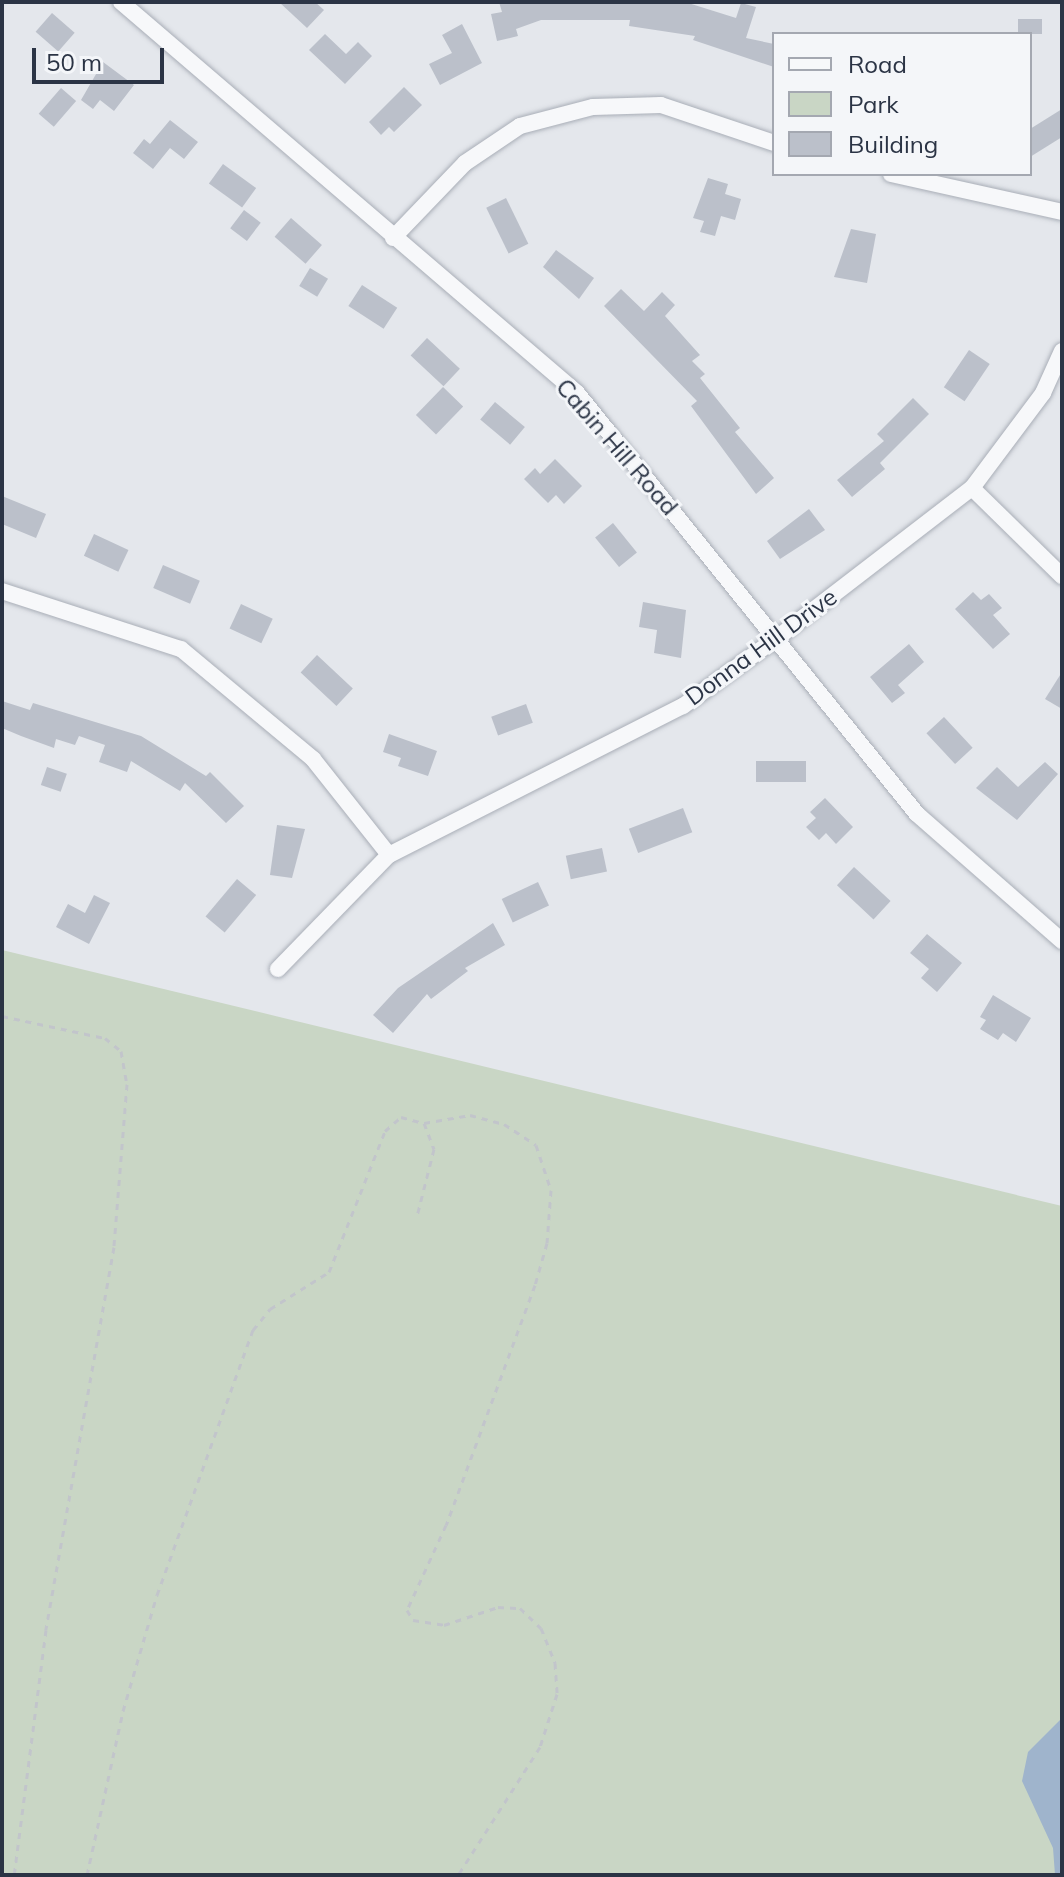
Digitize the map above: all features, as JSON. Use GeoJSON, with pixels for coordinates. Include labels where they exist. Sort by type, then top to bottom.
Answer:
{"type":"FeatureCollection","features":[{"type":"Feature","properties":{"kind":"street","name":"Cabin Hill Road"},"geometry":{"type":"LineString","coordinates":[[121,2],[577,393],[917,814],[1062,941]]}},
{"type":"Feature","properties":{"kind":"street"},"geometry":{"type":"LineString","coordinates":[[393,238],[465,163],[520,126],[593,107],[661,105],[772,142]]}},
{"type":"Feature","properties":{"kind":"street"},"geometry":{"type":"LineString","coordinates":[[900,176],[1062,212]]}},
{"type":"Feature","properties":{"kind":"street","name":"Donna Hill Drive"},"geometry":{"type":"LineString","coordinates":[[278,969],[389,855],[683,706],[972,488],[1043,393],[1062,351]]}},
{"type":"Feature","properties":{"kind":"street"},"geometry":{"type":"LineString","coordinates":[[972,488],[1062,576]]}},
{"type":"Feature","properties":{"kind":"street"},"geometry":{"type":"LineString","coordinates":[[2,591],[181,649],[259,711],[331,782],[389,855]]}},
{"type":"Feature","properties":{"kind":"path"},"geometry":{"type":"LineString","coordinates":[[2,1016],[105,1038],[121,1051],[127,1084],[114,1247],[46,1630],[14,1875]]}},
{"type":"Feature","properties":{"kind":"path"},"geometry":{"type":"LineString","coordinates":[[87,1875],[123,1711],[157,1595],[253,1330],[270,1309],[329,1272],[389,1124],[408,1116],[424,1123],[470,1115],[504,1124],[539,1149],[551,1190],[547,1243],[535,1285],[446,1525],[407,1610],[413,1620],[444,1625],[498,1607],[520,1608],[541,1628],[555,1663],[557,1694],[540,1747],[458,1875]]}},
{"type":"Feature","properties":{"kind":"path"},"geometry":{"type":"LineString","coordinates":[[417,1216],[434,1149],[424,1123]]}},
{"type":"Feature","properties":{"kind":"green space"},"geometry":{"type":"Polygon","coordinates":[[[2,950],[1062,1206],[1062,1875],[2,1875],[2,950]]]}},
{"type":"Feature","properties":{"kind":"water"},"geometry":{"type":"Polygon","coordinates":[[[1062,1718],[1062,1875],[1055,1875],[1053,1848],[1022,1781],[1028,1752],[1062,1718]]]}},
{"type":"Feature","properties":{"kind":"building"},"geometry":{"type":"Polygon","coordinates":[[[279,2],[315,2],[324,10],[307,28],[279,2]]]}},
{"type":"Feature","properties":{"kind":"building"},"geometry":{"type":"Polygon","coordinates":[[[499,2],[685,2],[736,18],[741,3],[756,7],[746,38],[772,44],[772,66],[693,40],[695,36],[629,26],[630,20],[541,20],[516,29],[518,36],[497,41],[491,14],[502,12],[499,2]]]}},
{"type":"Feature","properties":{"kind":"building"},"geometry":{"type":"Polygon","coordinates":[[[52,13],[75,33],[58,52],[36,32],[52,13]]]}},
{"type":"Feature","properties":{"kind":"building"},"geometry":{"type":"Polygon","coordinates":[[[1018,19],[1042,19],[1042,34],[1018,32],[1018,19]]]}},
{"type":"Feature","properties":{"kind":"building"},"geometry":{"type":"Polygon","coordinates":[[[462,24],[482,63],[440,85],[429,64],[452,53],[442,35],[462,24]]]}},
{"type":"Feature","properties":{"kind":"building"},"geometry":{"type":"Polygon","coordinates":[[[325,34],[346,54],[358,42],[372,56],[345,84],[309,50],[325,34]]]}},
{"type":"Feature","properties":{"kind":"building"},"geometry":{"type":"Polygon","coordinates":[[[103,62],[134,85],[114,111],[100,100],[93,109],[81,100],[103,62]]]}},
{"type":"Feature","properties":{"kind":"building"},"geometry":{"type":"Polygon","coordinates":[[[404,87],[422,105],[394,132],[389,127],[381,135],[369,122],[404,87]]]}},
{"type":"Feature","properties":{"kind":"building"},"geometry":{"type":"Polygon","coordinates":[[[61,88],[76,101],[54,127],[39,114],[61,88]]]}},
{"type":"Feature","properties":{"kind":"building"},"geometry":{"type":"Polygon","coordinates":[[[1062,109],[1062,137],[1032,156],[1032,128],[1062,109]]]}},
{"type":"Feature","properties":{"kind":"building"},"geometry":{"type":"Polygon","coordinates":[[[170,120],[198,142],[184,159],[170,148],[153,169],[133,153],[144,139],[150,144],[170,120]]]}},
{"type":"Feature","properties":{"kind":"building"},"geometry":{"type":"Polygon","coordinates":[[[223,164],[256,188],[242,208],[209,183],[223,164]]]}},
{"type":"Feature","properties":{"kind":"building"},"geometry":{"type":"Polygon","coordinates":[[[708,178],[728,184],[725,194],[741,199],[735,220],[721,216],[715,236],[700,232],[704,221],[693,218],[708,178]]]}},
{"type":"Feature","properties":{"kind":"building"},"geometry":{"type":"Polygon","coordinates":[[[506,198],[528,244],[509,253],[486,208],[506,198]]]}},
{"type":"Feature","properties":{"kind":"building"},"geometry":{"type":"Polygon","coordinates":[[[244,210],[261,223],[247,241],[230,228],[244,210]]]}},
{"type":"Feature","properties":{"kind":"building"},"geometry":{"type":"Polygon","coordinates":[[[291,218],[322,245],[306,264],[275,237],[291,218]]]}},
{"type":"Feature","properties":{"kind":"building"},"geometry":{"type":"Polygon","coordinates":[[[851,229],[876,234],[867,283],[834,277],[851,229]]]}},
{"type":"Feature","properties":{"kind":"building"},"geometry":{"type":"Polygon","coordinates":[[[556,250],[594,278],[579,299],[543,267],[556,250]]]}},
{"type":"Feature","properties":{"kind":"building"},"geometry":{"type":"Polygon","coordinates":[[[310,268],[328,279],[317,297],[299,286],[310,268]]]}},
{"type":"Feature","properties":{"kind":"building"},"geometry":{"type":"Polygon","coordinates":[[[362,285],[397,308],[384,329],[348,306],[362,285]]]}},
{"type":"Feature","properties":{"kind":"building"},"geometry":{"type":"Polygon","coordinates":[[[621,289],[644,311],[662,292],[675,305],[665,316],[700,355],[692,361],[705,374],[700,378],[740,428],[735,432],[774,478],[756,494],[691,406],[697,401],[604,306],[621,289]]]}},
{"type":"Feature","properties":{"kind":"building"},"geometry":{"type":"Polygon","coordinates":[[[427,338],[460,369],[444,386],[411,356],[427,338]]]}},
{"type":"Feature","properties":{"kind":"building"},"geometry":{"type":"Polygon","coordinates":[[[969,350],[990,364],[965,401],[944,387],[969,350]]]}},
{"type":"Feature","properties":{"kind":"building"},"geometry":{"type":"Polygon","coordinates":[[[443,387],[463,406],[436,435],[416,415],[443,387]]]}},
{"type":"Feature","properties":{"kind":"building"},"geometry":{"type":"Polygon","coordinates":[[[913,398],[929,414],[880,463],[885,469],[852,497],[837,480],[884,441],[877,434],[913,398]]]}},
{"type":"Feature","properties":{"kind":"building"},"geometry":{"type":"Polygon","coordinates":[[[495,402],[525,427],[510,445],[480,420],[495,402]]]}},
{"type":"Feature","properties":{"kind":"building"},"geometry":{"type":"Polygon","coordinates":[[[555,459],[582,486],[564,504],[556,495],[548,503],[524,479],[535,468],[540,474],[555,459]]]}},
{"type":"Feature","properties":{"kind":"building"},"geometry":{"type":"Polygon","coordinates":[[[2,496],[46,514],[36,538],[2,524],[2,496]]]}},
{"type":"Feature","properties":{"kind":"building"},"geometry":{"type":"Polygon","coordinates":[[[809,509],[825,530],[780,559],[767,541],[809,509]]]}},
{"type":"Feature","properties":{"kind":"building"},"geometry":{"type":"Polygon","coordinates":[[[613,523],[637,553],[619,567],[595,537],[613,523]]]}},
{"type":"Feature","properties":{"kind":"building"},"geometry":{"type":"Polygon","coordinates":[[[94,534],[128,550],[118,572],[84,556],[94,534]]]}},
{"type":"Feature","properties":{"kind":"building"},"geometry":{"type":"Polygon","coordinates":[[[163,565],[200,581],[190,604],[153,588],[163,565]]]}},
{"type":"Feature","properties":{"kind":"building"},"geometry":{"type":"Polygon","coordinates":[[[973,592],[981,600],[989,594],[1002,608],[993,615],[1010,634],[993,649],[955,609],[973,592]]]}},
{"type":"Feature","properties":{"kind":"building"},"geometry":{"type":"Polygon","coordinates":[[[643,602],[686,610],[681,658],[654,653],[657,630],[639,627],[643,602]]]}},
{"type":"Feature","properties":{"kind":"building"},"geometry":{"type":"Polygon","coordinates":[[[241,604],[273,619],[261,643],[230,628],[241,604]]]}},
{"type":"Feature","properties":{"kind":"building"},"geometry":{"type":"Polygon","coordinates":[[[909,644],[924,662],[898,685],[905,693],[892,703],[870,677],[909,644]]]}},
{"type":"Feature","properties":{"kind":"building"},"geometry":{"type":"Polygon","coordinates":[[[317,655],[353,688],[336,706],[301,673],[317,655]]]}},
{"type":"Feature","properties":{"kind":"building"},"geometry":{"type":"Polygon","coordinates":[[[1062,672],[1062,709],[1045,699],[1062,672]]]}},
{"type":"Feature","properties":{"kind":"building"},"geometry":{"type":"Polygon","coordinates":[[[2,701],[30,710],[33,703],[141,736],[206,776],[210,772],[244,806],[226,823],[185,783],[180,791],[131,761],[127,772],[99,762],[105,745],[79,736],[75,745],[56,739],[54,748],[2,728],[2,701]]]}},
{"type":"Feature","properties":{"kind":"building"},"geometry":{"type":"Polygon","coordinates":[[[526,704],[533,723],[498,735],[491,717],[526,704]]]}},
{"type":"Feature","properties":{"kind":"building"},"geometry":{"type":"Polygon","coordinates":[[[944,717],[973,748],[955,764],[926,733],[944,717]]]}},
{"type":"Feature","properties":{"kind":"building"},"geometry":{"type":"Polygon","coordinates":[[[389,734],[437,751],[428,776],[398,766],[401,758],[383,752],[389,734]]]}},
{"type":"Feature","properties":{"kind":"building"},"geometry":{"type":"Polygon","coordinates":[[[756,761],[806,761],[806,782],[756,782],[756,761]]]}},
{"type":"Feature","properties":{"kind":"building"},"geometry":{"type":"Polygon","coordinates":[[[1045,762],[1058,774],[1017,820],[976,788],[997,767],[1018,787],[1045,762]]]}},
{"type":"Feature","properties":{"kind":"building"},"geometry":{"type":"Polygon","coordinates":[[[47,767],[67,774],[61,792],[41,785],[47,767]]]}},
{"type":"Feature","properties":{"kind":"building"},"geometry":{"type":"Polygon","coordinates":[[[825,798],[853,827],[836,844],[826,833],[819,840],[806,827],[816,818],[810,812],[825,798]]]}},
{"type":"Feature","properties":{"kind":"building"},"geometry":{"type":"Polygon","coordinates":[[[683,808],[692,832],[638,853],[629,829],[683,808]]]}},
{"type":"Feature","properties":{"kind":"building"},"geometry":{"type":"Polygon","coordinates":[[[277,825],[305,829],[292,878],[270,875],[277,825]]]}},
{"type":"Feature","properties":{"kind":"building"},"geometry":{"type":"Polygon","coordinates":[[[602,848],[607,871],[571,879],[566,856],[602,848]]]}},
{"type":"Feature","properties":{"kind":"building"},"geometry":{"type":"Polygon","coordinates":[[[854,867],[891,901],[874,919],[837,885],[854,867]]]}},
{"type":"Feature","properties":{"kind":"building"},"geometry":{"type":"Polygon","coordinates":[[[237,879],[256,895],[225,933],[206,917],[237,879]]]}},
{"type":"Feature","properties":{"kind":"building"},"geometry":{"type":"Polygon","coordinates":[[[538,882],[549,906],[513,922],[502,899],[538,882]]]}},
{"type":"Feature","properties":{"kind":"building"},"geometry":{"type":"Polygon","coordinates":[[[94,895],[110,903],[89,944],[56,927],[68,904],[85,913],[94,895]]]}},
{"type":"Feature","properties":{"kind":"building"},"geometry":{"type":"Polygon","coordinates":[[[493,923],[505,945],[465,968],[468,971],[431,999],[427,994],[393,1033],[373,1015],[398,988],[493,923]]]}},
{"type":"Feature","properties":{"kind":"building"},"geometry":{"type":"Polygon","coordinates":[[[927,934],[962,963],[937,992],[921,978],[929,969],[910,953],[927,934]]]}},
{"type":"Feature","properties":{"kind":"building"},"geometry":{"type":"Polygon","coordinates":[[[993,995],[1031,1018],[1016,1042],[1003,1033],[998,1040],[980,1029],[986,1020],[980,1017],[993,995]]]}}]}
